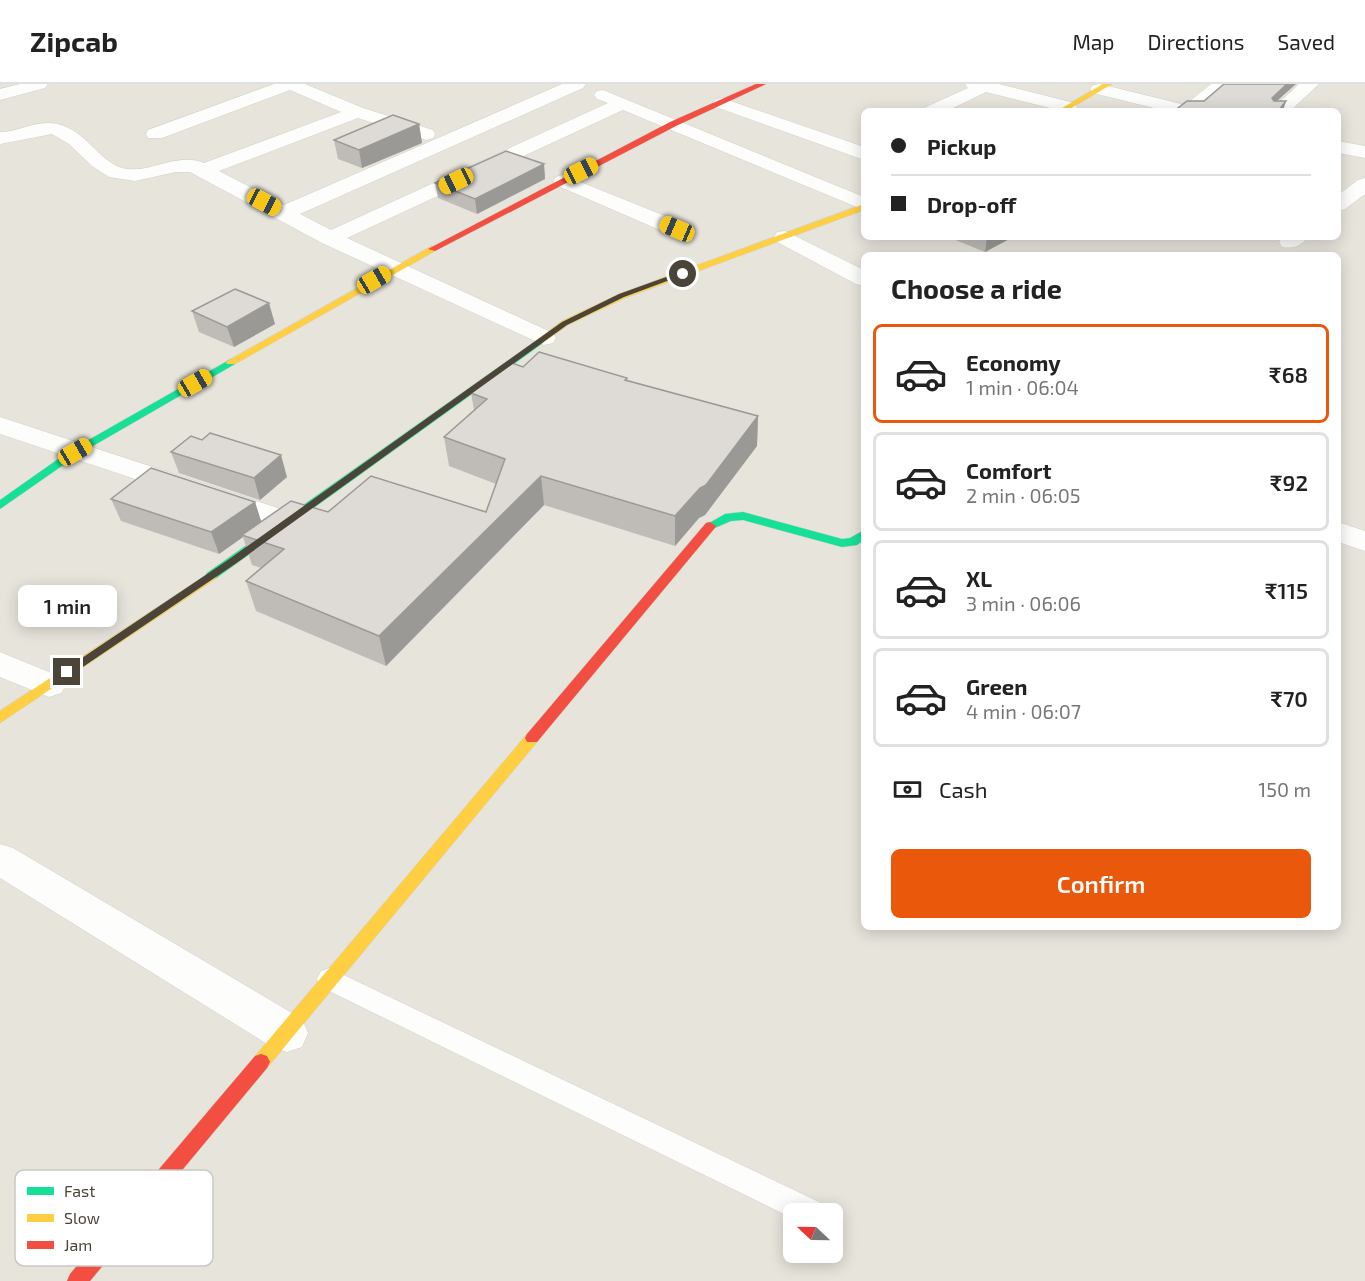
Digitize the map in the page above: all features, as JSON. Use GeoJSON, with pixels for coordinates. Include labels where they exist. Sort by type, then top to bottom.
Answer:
{"type":"FeatureCollection","features":[{"type":"Feature","properties":{"kind":"street"},"geometry":{"type":"LineString","coordinates":[[0,95],[39,84]]}},
{"type":"Feature","properties":{"kind":"street"},"geometry":{"type":"LineString","coordinates":[[154,134],[290,84],[357,112],[445,141]]}},
{"type":"Feature","properties":{"kind":"street"},"geometry":{"type":"LineString","coordinates":[[284,213],[576,84],[861,204]]}},
{"type":"Feature","properties":{"kind":"street"},"geometry":{"type":"LineString","coordinates":[[0,505],[75,452],[394,268],[673,124],[762,84]]}},
{"type":"Feature","properties":{"kind":"street"},"geometry":{"type":"LineString","coordinates":[[1192,108],[1222,84]]}},
{"type":"Feature","properties":{"kind":"street"},"geometry":{"type":"LineString","coordinates":[[1282,108],[1310,84]]}},
{"type":"Feature","properties":{"kind":"street"},"geometry":{"type":"LineString","coordinates":[[938,108],[984,85],[1062,108]]}},
{"type":"Feature","properties":{"kind":"street"},"geometry":{"type":"LineString","coordinates":[[1067,108],[1103,87],[1177,108]]}},
{"type":"Feature","properties":{"kind":"street"},"geometry":{"type":"LineString","coordinates":[[723,103],[859,148]]}},
{"type":"Feature","properties":{"kind":"street"},"geometry":{"type":"LineString","coordinates":[[330,238],[623,104]]}},
{"type":"Feature","properties":{"kind":"street"},"geometry":{"type":"LineString","coordinates":[[204,170],[357,112]]}},
{"type":"Feature","properties":{"kind":"street"},"geometry":{"type":"LineString","coordinates":[[1,139],[54,128],[62,131],[109,170],[117,173],[139,175],[185,165],[204,170],[330,238],[544,338]]}},
{"type":"Feature","properties":{"kind":"street"},"geometry":{"type":"LineString","coordinates":[[1341,148],[1365,152]]}},
{"type":"Feature","properties":{"kind":"street"},"geometry":{"type":"LineString","coordinates":[[563,181],[677,229]]}},
{"type":"Feature","properties":{"kind":"street"},"geometry":{"type":"LineString","coordinates":[[1341,203],[1365,184]]}},
{"type":"Feature","properties":{"kind":"street"},"geometry":{"type":"LineString","coordinates":[[0,718],[290,521],[565,323],[622,296],[785,237],[861,206]]}},
{"type":"Feature","properties":{"kind":"street"},"geometry":{"type":"LineString","coordinates":[[785,237],[861,277]]}},
{"type":"Feature","properties":{"kind":"street"},"geometry":{"type":"LineString","coordinates":[[0,425],[75,452],[290,521]]}},
{"type":"Feature","properties":{"kind":"street"},"geometry":{"type":"LineString","coordinates":[[171,1170],[287,1033],[329,978],[711,525],[729,517],[743,516],[842,543],[853,542],[861,536]]}},
{"type":"Feature","properties":{"kind":"street"},"geometry":{"type":"LineString","coordinates":[[0,664],[49,685]]}},
{"type":"Feature","properties":{"kind":"street"},"geometry":{"type":"LineString","coordinates":[[0,859],[287,1033]]}},
{"type":"Feature","properties":{"kind":"street"},"geometry":{"type":"LineString","coordinates":[[77,1281],[90,1266]]}},
{"type":"Feature","properties":{"kind":"lane"},"geometry":{"type":"LineString","coordinates":[[329,978],[790,1203]]}},
{"type":"Feature","properties":{"kind":"shaded area"},"geometry":{"type":"Polygon","coordinates":[[[0,84],[1365,84],[1365,1281],[0,1281],[0,84]]]}},
{"type":"Feature","properties":{"kind":"building"},"geometry":{"type":"Polygon","coordinates":[[[1224,84],[1287,84],[1272,98],[1274,101],[1286,101],[1280,108],[1178,108],[1187,101],[1204,101],[1224,84]]]}},
{"type":"Feature","properties":{"kind":"building"},"geometry":{"type":"Polygon","coordinates":[[[393,115],[419,124],[359,150],[334,140],[393,115]]]}},
{"type":"Feature","properties":{"kind":"building"},"geometry":{"type":"Polygon","coordinates":[[[506,151],[544,164],[475,199],[435,183],[506,151]]]}},
{"type":"Feature","properties":{"kind":"building"},"geometry":{"type":"Polygon","coordinates":[[[235,289],[269,303],[227,327],[192,311],[235,289]]]}},
{"type":"Feature","properties":{"kind":"building"},"geometry":{"type":"Polygon","coordinates":[[[539,352],[627,378],[625,380],[758,416],[706,485],[700,488],[675,516],[541,476],[379,636],[246,581],[284,549],[242,535],[291,501],[328,512],[371,476],[486,512],[505,459],[444,437],[487,399],[471,393],[509,362],[523,367],[539,352]]]}},
{"type":"Feature","properties":{"kind":"building"},"geometry":{"type":"Polygon","coordinates":[[[210,433],[281,455],[254,478],[171,452],[191,436],[202,440],[210,433]]]}},
{"type":"Feature","properties":{"kind":"building"},"geometry":{"type":"Polygon","coordinates":[[[151,468],[255,502],[211,532],[111,499],[151,468]]]}},
{"type":"Feature","properties":{"kind":"traffic: fast"},"geometry":{"type":"LineString","coordinates":[[211,576],[540,341]]}},
{"type":"Feature","properties":{"kind":"traffic: fast"},"geometry":{"type":"LineString","coordinates":[[0,505],[75,452],[231,362]]}},
{"type":"Feature","properties":{"kind":"traffic: fast"},"geometry":{"type":"LineString","coordinates":[[710,526],[729,517],[743,516],[842,543],[853,542],[861,536]]}},
{"type":"Feature","properties":{"kind":"traffic: slow"},"geometry":{"type":"LineString","coordinates":[[1066,108],[1108,84]]}},
{"type":"Feature","properties":{"kind":"traffic: slow"},"geometry":{"type":"LineString","coordinates":[[540,341],[565,323],[622,296],[861,208]]}},
{"type":"Feature","properties":{"kind":"traffic: slow"},"geometry":{"type":"LineString","coordinates":[[231,362],[432,249]]}},
{"type":"Feature","properties":{"kind":"traffic: slow"},"geometry":{"type":"LineString","coordinates":[[0,718],[211,576]]}},
{"type":"Feature","properties":{"kind":"traffic: slow"},"geometry":{"type":"LineString","coordinates":[[261,1062],[532,738]]}},
{"type":"Feature","properties":{"kind":"traffic: jam"},"geometry":{"type":"LineString","coordinates":[[432,249],[673,124],[762,84]]}},
{"type":"Feature","properties":{"kind":"traffic: jam"},"geometry":{"type":"LineString","coordinates":[[532,738],[710,526]]}},
{"type":"Feature","properties":{"kind":"traffic: jam"},"geometry":{"type":"LineString","coordinates":[[170,1170],[261,1062]]}},
{"type":"Feature","properties":{"kind":"traffic: jam"},"geometry":{"type":"LineString","coordinates":[[77,1281],[90,1266]]}},
{"type":"Feature","properties":{"kind":"route"},"geometry":{"type":"LineString","coordinates":[[67,672],[232,562],[565,323],[622,296],[683,274]]}}]}
